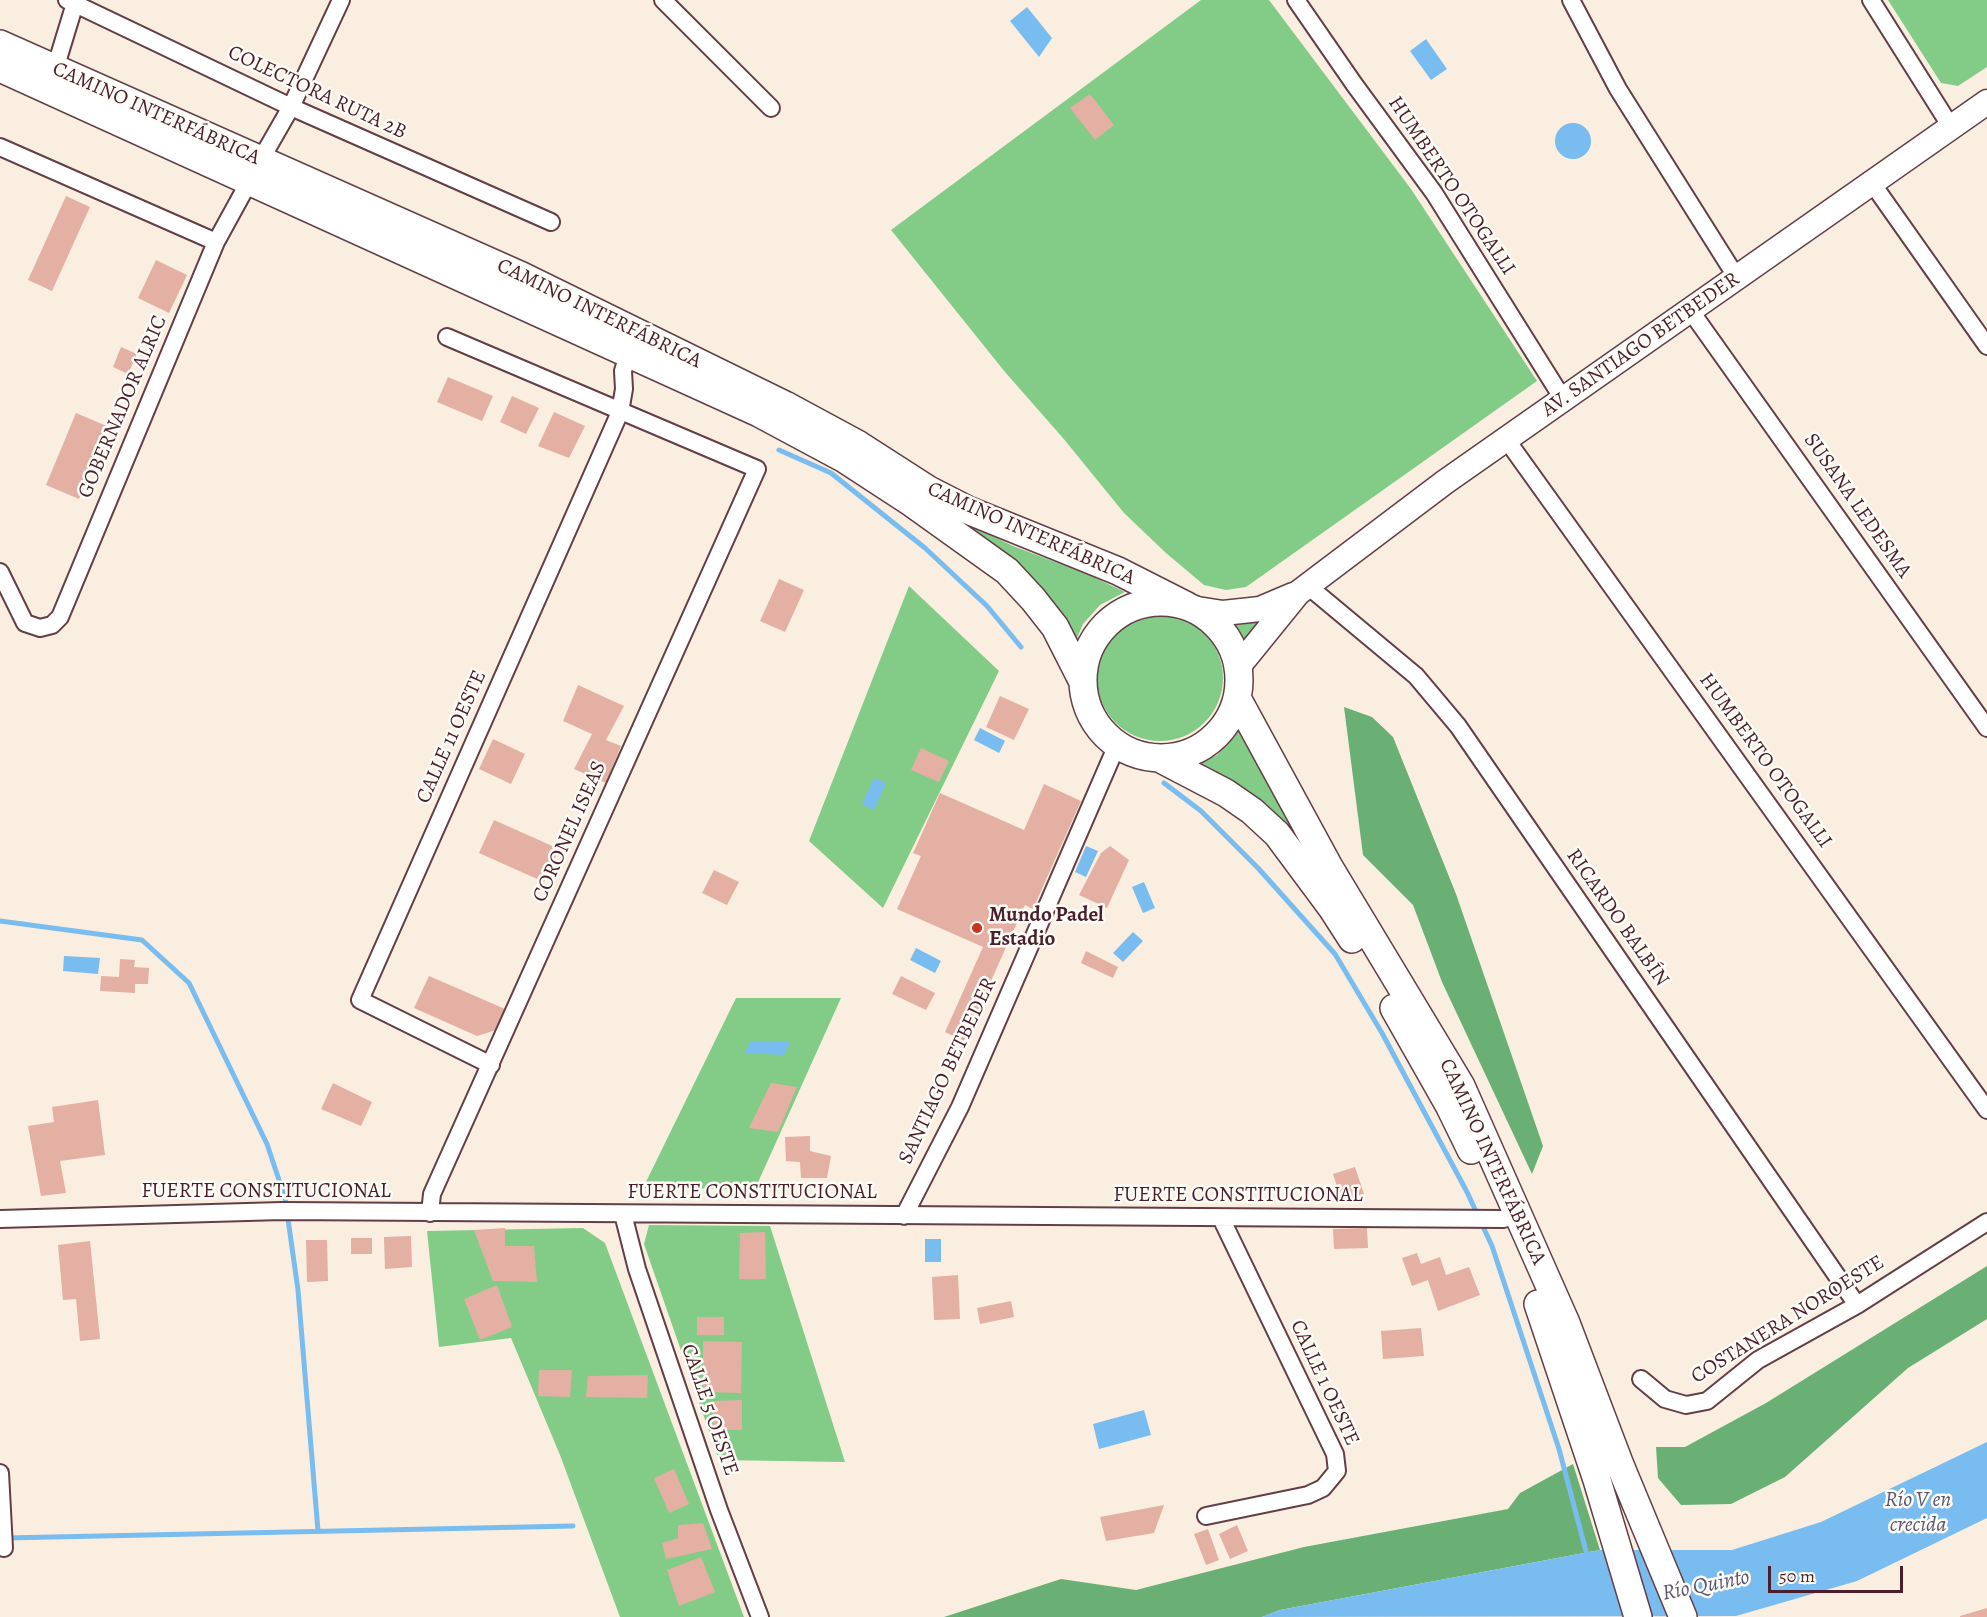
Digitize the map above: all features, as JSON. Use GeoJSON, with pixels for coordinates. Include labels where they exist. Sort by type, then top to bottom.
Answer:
{"type":"FeatureCollection","features":[{"type":"Feature","properties":{"kind":"main road","name":"CAMINO INTERFÁBRICA"},"geometry":{"type":"LineString","coordinates":[[0,44],[55,69],[255,171],[628,354],[759,413],[843,458],[912,503],[1007,571],[1033,598],[1055,627],[1083,682]]}},
{"type":"Feature","properties":{"kind":"main road","name":"CAMINO INTERFÁBRICA"},"geometry":{"type":"LineString","coordinates":[[0,68],[522,276],[785,405],[860,445],[928,490],[970,511],[1118,572],[1189,607],[1217,625],[1231,645],[1238,667],[1237,698],[1227,722],[1209,742],[1186,754],[1160,758],[1137,755],[1117,745],[1099,728],[1087,706],[1083,682],[1085,659],[1095,637],[1111,620],[1132,608],[1154,602],[1189,607]]}},
{"type":"Feature","properties":{"kind":"main road","name":"AV. SANTIAGO BETBEDER"},"geometry":{"type":"LineString","coordinates":[[1303,590],[1445,482],[1987,102]]}},
{"type":"Feature","properties":{"kind":"main road"},"geometry":{"type":"LineString","coordinates":[[1189,607],[1223,613],[1260,609],[1303,590]]}},
{"type":"Feature","properties":{"kind":"main road"},"geometry":{"type":"LineString","coordinates":[[1238,667],[1303,590]]}},
{"type":"Feature","properties":{"kind":"main road","name":"CAMINO INTERFÁBRICA"},"geometry":{"type":"LineString","coordinates":[[1237,698],[1329,867],[1461,1086],[1566,1323],[1620,1465],[1683,1617]]}},
{"type":"Feature","properties":{"kind":"main road","name":"CAMINO INTERFÁBRICA"},"geometry":{"type":"LineString","coordinates":[[1160,758],[1226,794],[1252,811],[1277,834],[1332,909],[1409,1033],[1449,1105],[1504,1219],[1546,1322],[1638,1617]]}},
{"type":"Feature","properties":{"kind":"street","name":"GOBERNADOR ALRIC"},"geometry":{"type":"LineString","coordinates":[[0,572],[25,623],[40,628],[52,625],[60,618],[216,242],[291,107],[341,0]]}},
{"type":"Feature","properties":{"kind":"street"},"geometry":{"type":"LineString","coordinates":[[663,0],[771,108]]}},
{"type":"Feature","properties":{"kind":"street","name":"HUMBERTO OTOGALLI"},"geometry":{"type":"LineString","coordinates":[[1296,0],[1434,193],[1563,399]]}},
{"type":"Feature","properties":{"kind":"street"},"geometry":{"type":"LineString","coordinates":[[1571,0],[1618,89],[1737,278]]}},
{"type":"Feature","properties":{"kind":"street"},"geometry":{"type":"LineString","coordinates":[[1871,0],[1951,127]]}},
{"type":"Feature","properties":{"kind":"street","name":"COLECTORA RUTA 2B"},"geometry":{"type":"LineString","coordinates":[[72,1],[291,107],[550,222]]}},
{"type":"Feature","properties":{"kind":"street"},"geometry":{"type":"LineString","coordinates":[[55,69],[72,1]]}},
{"type":"Feature","properties":{"kind":"street"},"geometry":{"type":"LineString","coordinates":[[0,147],[216,242]]}},
{"type":"Feature","properties":{"kind":"street"},"geometry":{"type":"LineString","coordinates":[[1872,183],[1987,346]]}},
{"type":"Feature","properties":{"kind":"street","name":"SUSANA LEDESMA"},"geometry":{"type":"LineString","coordinates":[[1690,310],[1987,729]]}},
{"type":"Feature","properties":{"kind":"street"},"geometry":{"type":"LineString","coordinates":[[447,337],[620,412]]}},
{"type":"Feature","properties":{"kind":"street","name":"CALLE 11 OESTE"},"geometry":{"type":"LineString","coordinates":[[491,1065],[360,1000],[620,412],[624,389],[623,371],[628,354]]}},
{"type":"Feature","properties":{"kind":"street","name":"CORONEL ISEAS"},"geometry":{"type":"LineString","coordinates":[[430,1214],[432,1194],[757,469],[620,412]]}},
{"type":"Feature","properties":{"kind":"street","name":"HUMBERTO OTOGALLI"},"geometry":{"type":"LineString","coordinates":[[1506,439],[1987,1110]]}},
{"type":"Feature","properties":{"kind":"street","name":"RICARDO BALBÍN"},"geometry":{"type":"LineString","coordinates":[[1303,590],[1416,676],[1458,726],[1857,1305]]}},
{"type":"Feature","properties":{"kind":"street","name":"SANTIAGO BETBEDER"},"geometry":{"type":"LineString","coordinates":[[904,1216],[960,1107],[1117,745]]}},
{"type":"Feature","properties":{"kind":"street","name":"FUERTE CONSTITUCIONAL"},"geometry":{"type":"LineString","coordinates":[[0,1219],[282,1211],[430,1214],[1504,1219]]}},
{"type":"Feature","properties":{"kind":"street","name":"CALLE 5 OESTE"},"geometry":{"type":"LineString","coordinates":[[623,1214],[637,1269],[711,1488],[760,1617]]}},
{"type":"Feature","properties":{"kind":"street","name":"CALLE 1 OESTE"},"geometry":{"type":"LineString","coordinates":[[1206,1516],[1308,1495],[1323,1488],[1337,1471],[1335,1454],[1221,1218]]}},
{"type":"Feature","properties":{"kind":"street","name":"COSTANERA NOROESTE"},"geometry":{"type":"LineString","coordinates":[[1641,1379],[1665,1399],[1686,1406],[1707,1401],[1758,1360],[1857,1305],[1987,1222]]}},
{"type":"Feature","properties":{"kind":"street"},"geometry":{"type":"LineString","coordinates":[[0,1473],[4,1548]]}},
{"type":"Feature","properties":{"kind":"green space"},"geometry":{"type":"Polygon","coordinates":[[[1201,0],[1269,0],[1411,189],[1537,381],[1246,587],[1226,590],[1204,585],[1124,513],[1005,372],[891,230],[1201,0]]]}},
{"type":"Feature","properties":{"kind":"green space"},"geometry":{"type":"Polygon","coordinates":[[[1888,0],[1987,0],[1987,67],[1958,86],[1941,83],[1888,0]]]}},
{"type":"Feature","properties":{"kind":"green space"},"geometry":{"type":"Polygon","coordinates":[[[856,460],[952,516],[1013,546],[1087,574],[1125,592],[1100,605],[1083,624],[1074,645],[856,460]]]}},
{"type":"Feature","properties":{"kind":"green space"},"geometry":{"type":"Polygon","coordinates":[[[909,586],[999,671],[883,908],[809,841],[909,586]]]}},
{"type":"Feature","properties":{"kind":"green space"},"geometry":{"type":"Polygon","coordinates":[[[1277,609],[1241,650],[1233,635],[1221,621],[1277,609]]]}},
{"type":"Feature","properties":{"kind":"green space"},"geometry":{"type":"Polygon","coordinates":[[[1160,615],[1184,620],[1205,633],[1218,654],[1223,678],[1218,702],[1205,723],[1184,736],[1160,741],[1136,736],[1115,723],[1102,702],[1097,678],[1102,654],[1115,633],[1136,620],[1160,615]]]}},
{"type":"Feature","properties":{"kind":"green space"},"geometry":{"type":"Polygon","coordinates":[[[1344,707],[1372,717],[1393,737],[1456,894],[1543,1146],[1532,1174],[1442,982],[1413,905],[1363,855],[1344,707]]]}},
{"type":"Feature","properties":{"kind":"green space"},"geometry":{"type":"Polygon","coordinates":[[[1240,729],[1282,811],[1386,980],[1475,1134],[1521,1245],[1468,1129],[1385,985],[1312,870],[1189,766],[1217,755],[1240,729]]]}},
{"type":"Feature","properties":{"kind":"green space"},"geometry":{"type":"Polygon","coordinates":[[[736,998],[841,998],[755,1189],[643,1188],[736,998]]]}},
{"type":"Feature","properties":{"kind":"green space"},"geometry":{"type":"Polygon","coordinates":[[[649,1225],[770,1226],[845,1462],[719,1460],[644,1244],[649,1225]]]}},
{"type":"Feature","properties":{"kind":"green space"},"geometry":{"type":"Polygon","coordinates":[[[583,1228],[605,1243],[744,1617],[620,1617],[560,1455],[511,1338],[439,1347],[427,1231],[583,1228]]]}},
{"type":"Feature","properties":{"kind":"green space"},"geometry":{"type":"Polygon","coordinates":[[[1987,1266],[1987,1319],[1908,1368],[1785,1477],[1731,1504],[1681,1505],[1658,1478],[1656,1447],[1685,1447],[1766,1403],[1987,1266]]]}},
{"type":"Feature","properties":{"kind":"green space"},"geometry":{"type":"Polygon","coordinates":[[[1573,1464],[1600,1550],[1280,1610],[1262,1617],[944,1617],[1061,1579],[1136,1590],[1304,1547],[1508,1509],[1520,1493],[1573,1464]]]}},
{"type":"Feature","properties":{"kind":"water"},"geometry":{"type":"Polygon","coordinates":[[[1027,7],[1052,38],[1039,57],[1010,21],[1027,7]]]}},
{"type":"Feature","properties":{"kind":"water"},"geometry":{"type":"Polygon","coordinates":[[[1426,39],[1447,69],[1431,80],[1410,51],[1426,39]]]}},
{"type":"Feature","properties":{"kind":"water"},"geometry":{"type":"Polygon","coordinates":[[[1573,123],[1586,128],[1591,141],[1586,154],[1573,159],[1560,154],[1555,141],[1560,128],[1573,123]]]}},
{"type":"Feature","properties":{"kind":"water"},"geometry":{"type":"Polygon","coordinates":[[[980,728],[1005,741],[999,753],[974,740],[980,728]]]}},
{"type":"Feature","properties":{"kind":"water"},"geometry":{"type":"Polygon","coordinates":[[[874,778],[886,783],[874,810],[862,804],[874,778]]]}},
{"type":"Feature","properties":{"kind":"water"},"geometry":{"type":"Polygon","coordinates":[[[1086,846],[1098,851],[1086,877],[1075,872],[1086,846]]]}},
{"type":"Feature","properties":{"kind":"water"},"geometry":{"type":"Polygon","coordinates":[[[1144,882],[1155,908],[1143,913],[1132,887],[1144,882]]]}},
{"type":"Feature","properties":{"kind":"water"},"geometry":{"type":"Polygon","coordinates":[[[1133,932],[1143,941],[1123,962],[1113,953],[1133,932]]]}},
{"type":"Feature","properties":{"kind":"water"},"geometry":{"type":"Polygon","coordinates":[[[916,948],[941,961],[935,973],[910,960],[916,948]]]}},
{"type":"Feature","properties":{"kind":"water"},"geometry":{"type":"Polygon","coordinates":[[[64,956],[100,958],[98,974],[63,971],[64,956]]]}},
{"type":"Feature","properties":{"kind":"water"},"geometry":{"type":"Polygon","coordinates":[[[751,1041],[790,1042],[784,1055],[745,1053],[751,1041]]]}},
{"type":"Feature","properties":{"kind":"water"},"geometry":{"type":"Polygon","coordinates":[[[925,1239],[941,1239],[941,1262],[925,1262],[925,1239]]]}},
{"type":"Feature","properties":{"kind":"water"},"geometry":{"type":"Polygon","coordinates":[[[1144,1410],[1151,1435],[1099,1449],[1093,1424],[1144,1410]]]}},
{"type":"Feature","properties":{"kind":"water","name":"Río V en crecida"},"geometry":{"type":"Polygon","coordinates":[[[1987,1442],[1987,1518],[1857,1581],[1736,1616],[1262,1617],[1280,1610],[1600,1550],[1732,1550],[1821,1522],[1987,1442]]]}},
{"type":"Feature","properties":{"kind":"building"},"geometry":{"type":"Polygon","coordinates":[[[1090,94],[1114,125],[1095,140],[1070,108],[1090,94]]]}},
{"type":"Feature","properties":{"kind":"building"},"geometry":{"type":"Polygon","coordinates":[[[66,196],[90,207],[52,291],[28,280],[66,196]]]}},
{"type":"Feature","properties":{"kind":"building"},"geometry":{"type":"Polygon","coordinates":[[[156,260],[187,275],[169,313],[138,298],[156,260]]]}},
{"type":"Feature","properties":{"kind":"building"},"geometry":{"type":"Polygon","coordinates":[[[121,347],[137,354],[128,374],[113,367],[121,347]]]}},
{"type":"Feature","properties":{"kind":"building"},"geometry":{"type":"Polygon","coordinates":[[[448,377],[493,396],[482,421],[437,402],[448,377]]]}},
{"type":"Feature","properties":{"kind":"building"},"geometry":{"type":"Polygon","coordinates":[[[512,396],[539,408],[526,434],[500,422],[512,396]]]}},
{"type":"Feature","properties":{"kind":"building"},"geometry":{"type":"Polygon","coordinates":[[[554,412],[585,426],[569,458],[538,446],[554,412]]]}},
{"type":"Feature","properties":{"kind":"building"},"geometry":{"type":"Polygon","coordinates":[[[76,413],[109,427],[79,499],[46,485],[76,413]]]}},
{"type":"Feature","properties":{"kind":"building"},"geometry":{"type":"Polygon","coordinates":[[[779,579],[804,590],[785,632],[760,621],[779,579]]]}},
{"type":"Feature","properties":{"kind":"building"},"geometry":{"type":"Polygon","coordinates":[[[578,685],[624,706],[606,740],[621,746],[606,783],[574,769],[592,734],[563,721],[578,685]]]}},
{"type":"Feature","properties":{"kind":"building"},"geometry":{"type":"Polygon","coordinates":[[[1000,696],[1029,709],[1014,740],[986,727],[1000,696]]]}},
{"type":"Feature","properties":{"kind":"building"},"geometry":{"type":"Polygon","coordinates":[[[493,739],[525,754],[511,784],[479,769],[493,739]]]}},
{"type":"Feature","properties":{"kind":"building"},"geometry":{"type":"Polygon","coordinates":[[[921,748],[949,761],[939,782],[911,770],[921,748]]]}},
{"type":"Feature","properties":{"kind":"building","name":"Mundo Padel Estadio"},"geometry":{"type":"Polygon","coordinates":[[[1044,784],[1081,801],[1033,909],[1025,905],[964,1041],[945,1032],[983,947],[897,909],[921,856],[913,853],[940,793],[1024,830],[1044,784]]]}},
{"type":"Feature","properties":{"kind":"building"},"geometry":{"type":"Polygon","coordinates":[[[494,820],[559,849],[544,882],[479,853],[494,820]]]}},
{"type":"Feature","properties":{"kind":"building"},"geometry":{"type":"Polygon","coordinates":[[[1110,846],[1129,860],[1107,908],[1079,895],[1101,853],[1110,846]]]}},
{"type":"Feature","properties":{"kind":"building"},"geometry":{"type":"Polygon","coordinates":[[[714,870],[739,882],[727,905],[702,893],[714,870]]]}},
{"type":"Feature","properties":{"kind":"building"},"geometry":{"type":"Polygon","coordinates":[[[1086,951],[1118,967],[1113,978],[1081,963],[1086,951]]]}},
{"type":"Feature","properties":{"kind":"building"},"geometry":{"type":"Polygon","coordinates":[[[120,959],[135,960],[134,967],[149,968],[148,984],[135,984],[135,993],[100,991],[101,976],[119,977],[120,959]]]}},
{"type":"Feature","properties":{"kind":"building"},"geometry":{"type":"Polygon","coordinates":[[[429,976],[505,1009],[496,1030],[477,1036],[414,1008],[429,976]]]}},
{"type":"Feature","properties":{"kind":"building"},"geometry":{"type":"Polygon","coordinates":[[[901,976],[935,993],[926,1010],[892,994],[901,976]]]}},
{"type":"Feature","properties":{"kind":"building"},"geometry":{"type":"Polygon","coordinates":[[[333,1083],[372,1102],[361,1126],[321,1109],[333,1083]]]}},
{"type":"Feature","properties":{"kind":"building"},"geometry":{"type":"Polygon","coordinates":[[[771,1083],[797,1087],[778,1132],[749,1128],[771,1083]]]}},
{"type":"Feature","properties":{"kind":"building"},"geometry":{"type":"Polygon","coordinates":[[[98,1100],[105,1155],[60,1161],[66,1193],[41,1196],[28,1126],[54,1122],[52,1107],[98,1100]]]}},
{"type":"Feature","properties":{"kind":"building"},"geometry":{"type":"Polygon","coordinates":[[[810,1136],[810,1151],[831,1156],[827,1178],[801,1178],[800,1162],[786,1161],[785,1137],[810,1136]]]}},
{"type":"Feature","properties":{"kind":"building"},"geometry":{"type":"Polygon","coordinates":[[[1355,1167],[1364,1194],[1342,1202],[1333,1174],[1355,1167]]]}},
{"type":"Feature","properties":{"kind":"building"},"geometry":{"type":"Polygon","coordinates":[[[505,1228],[505,1246],[534,1246],[537,1282],[493,1281],[474,1230],[505,1228]]]}},
{"type":"Feature","properties":{"kind":"building"},"geometry":{"type":"Polygon","coordinates":[[[1367,1228],[1368,1248],[1334,1249],[1333,1229],[1367,1228]]]}},
{"type":"Feature","properties":{"kind":"building"},"geometry":{"type":"Polygon","coordinates":[[[765,1232],[766,1279],[739,1279],[740,1233],[765,1232]]]}},
{"type":"Feature","properties":{"kind":"building"},"geometry":{"type":"Polygon","coordinates":[[[411,1236],[412,1267],[385,1269],[384,1237],[411,1236]]]}},
{"type":"Feature","properties":{"kind":"building"},"geometry":{"type":"Polygon","coordinates":[[[351,1238],[372,1238],[372,1254],[351,1254],[351,1238]]]}},
{"type":"Feature","properties":{"kind":"building"},"geometry":{"type":"Polygon","coordinates":[[[306,1240],[327,1240],[328,1281],[307,1282],[306,1240]]]}},
{"type":"Feature","properties":{"kind":"building"},"geometry":{"type":"Polygon","coordinates":[[[90,1241],[100,1339],[80,1341],[76,1299],[63,1300],[58,1245],[90,1241]]]}},
{"type":"Feature","properties":{"kind":"building"},"geometry":{"type":"Polygon","coordinates":[[[1417,1253],[1421,1264],[1440,1257],[1446,1275],[1469,1267],[1480,1295],[1438,1311],[1428,1280],[1412,1286],[1402,1258],[1417,1253]]]}},
{"type":"Feature","properties":{"kind":"building"},"geometry":{"type":"Polygon","coordinates":[[[958,1275],[960,1319],[934,1320],[932,1277],[958,1275]]]}},
{"type":"Feature","properties":{"kind":"building"},"geometry":{"type":"Polygon","coordinates":[[[497,1285],[512,1327],[480,1340],[464,1299],[497,1285]]]}},
{"type":"Feature","properties":{"kind":"building"},"geometry":{"type":"Polygon","coordinates":[[[1011,1301],[1014,1317],[980,1324],[977,1308],[1011,1301]]]}},
{"type":"Feature","properties":{"kind":"building"},"geometry":{"type":"Polygon","coordinates":[[[697,1317],[724,1317],[724,1335],[697,1335],[697,1317]]]}},
{"type":"Feature","properties":{"kind":"building"},"geometry":{"type":"Polygon","coordinates":[[[1421,1328],[1424,1356],[1383,1359],[1381,1331],[1421,1328]]]}},
{"type":"Feature","properties":{"kind":"building"},"geometry":{"type":"Polygon","coordinates":[[[703,1341],[742,1342],[741,1393],[703,1392],[703,1341]]]}},
{"type":"Feature","properties":{"kind":"building"},"geometry":{"type":"Polygon","coordinates":[[[539,1370],[572,1370],[570,1397],[538,1396],[539,1370]]]}},
{"type":"Feature","properties":{"kind":"building"},"geometry":{"type":"Polygon","coordinates":[[[648,1375],[647,1398],[586,1397],[588,1376],[648,1375]]]}},
{"type":"Feature","properties":{"kind":"building"},"geometry":{"type":"Polygon","coordinates":[[[742,1400],[742,1430],[713,1430],[713,1401],[742,1400]]]}},
{"type":"Feature","properties":{"kind":"building"},"geometry":{"type":"Polygon","coordinates":[[[674,1469],[689,1504],[669,1513],[654,1478],[674,1469]]]}},
{"type":"Feature","properties":{"kind":"building"},"geometry":{"type":"Polygon","coordinates":[[[1164,1505],[1154,1533],[1106,1541],[1100,1517],[1164,1505]]]}},
{"type":"Feature","properties":{"kind":"building"},"geometry":{"type":"Polygon","coordinates":[[[703,1523],[712,1549],[666,1559],[662,1543],[678,1538],[678,1525],[703,1523]]]}},
{"type":"Feature","properties":{"kind":"building"},"geometry":{"type":"Polygon","coordinates":[[[1237,1525],[1248,1551],[1230,1559],[1219,1534],[1237,1525]]]}},
{"type":"Feature","properties":{"kind":"building"},"geometry":{"type":"Polygon","coordinates":[[[1208,1529],[1219,1560],[1206,1565],[1194,1534],[1208,1529]]]}},
{"type":"Feature","properties":{"kind":"building"},"geometry":{"type":"Polygon","coordinates":[[[701,1557],[715,1592],[679,1606],[667,1570],[701,1557]]]}},
{"type":"Feature","properties":{"kind":"building"},"geometry":{"type":"Polygon","coordinates":[[[1987,1608],[1987,1617],[1960,1617],[1960,1616],[1987,1608]]]}},
{"type":"Feature","properties":{"kind":"waterway"},"geometry":{"type":"LineString","coordinates":[[779,450],[831,473],[925,548],[987,606],[1021,647]]}},
{"type":"Feature","properties":{"kind":"waterway"},"geometry":{"type":"LineString","coordinates":[[1164,783],[1201,811],[1258,868],[1335,954],[1382,1033],[1467,1192],[1492,1246],[1559,1449],[1588,1559]]}},
{"type":"Feature","properties":{"kind":"waterway"},"geometry":{"type":"LineString","coordinates":[[0,921],[142,940],[189,983],[267,1144],[285,1198],[298,1290],[318,1531]]}},
{"type":"Feature","properties":{"kind":"waterway"},"geometry":{"type":"LineString","coordinates":[[5,1538],[573,1526]]}},
{"type":"Feature","properties":{"kind":"place","name":"Mundo Padel Estadio"},"geometry":{"type":"Point","coordinates":[977,928]}},
{"type":"Feature","properties":{"kind":"water label","name":"Río Quinto"},"geometry":{"type":"Point","coordinates":[1706,1586]}}]}
